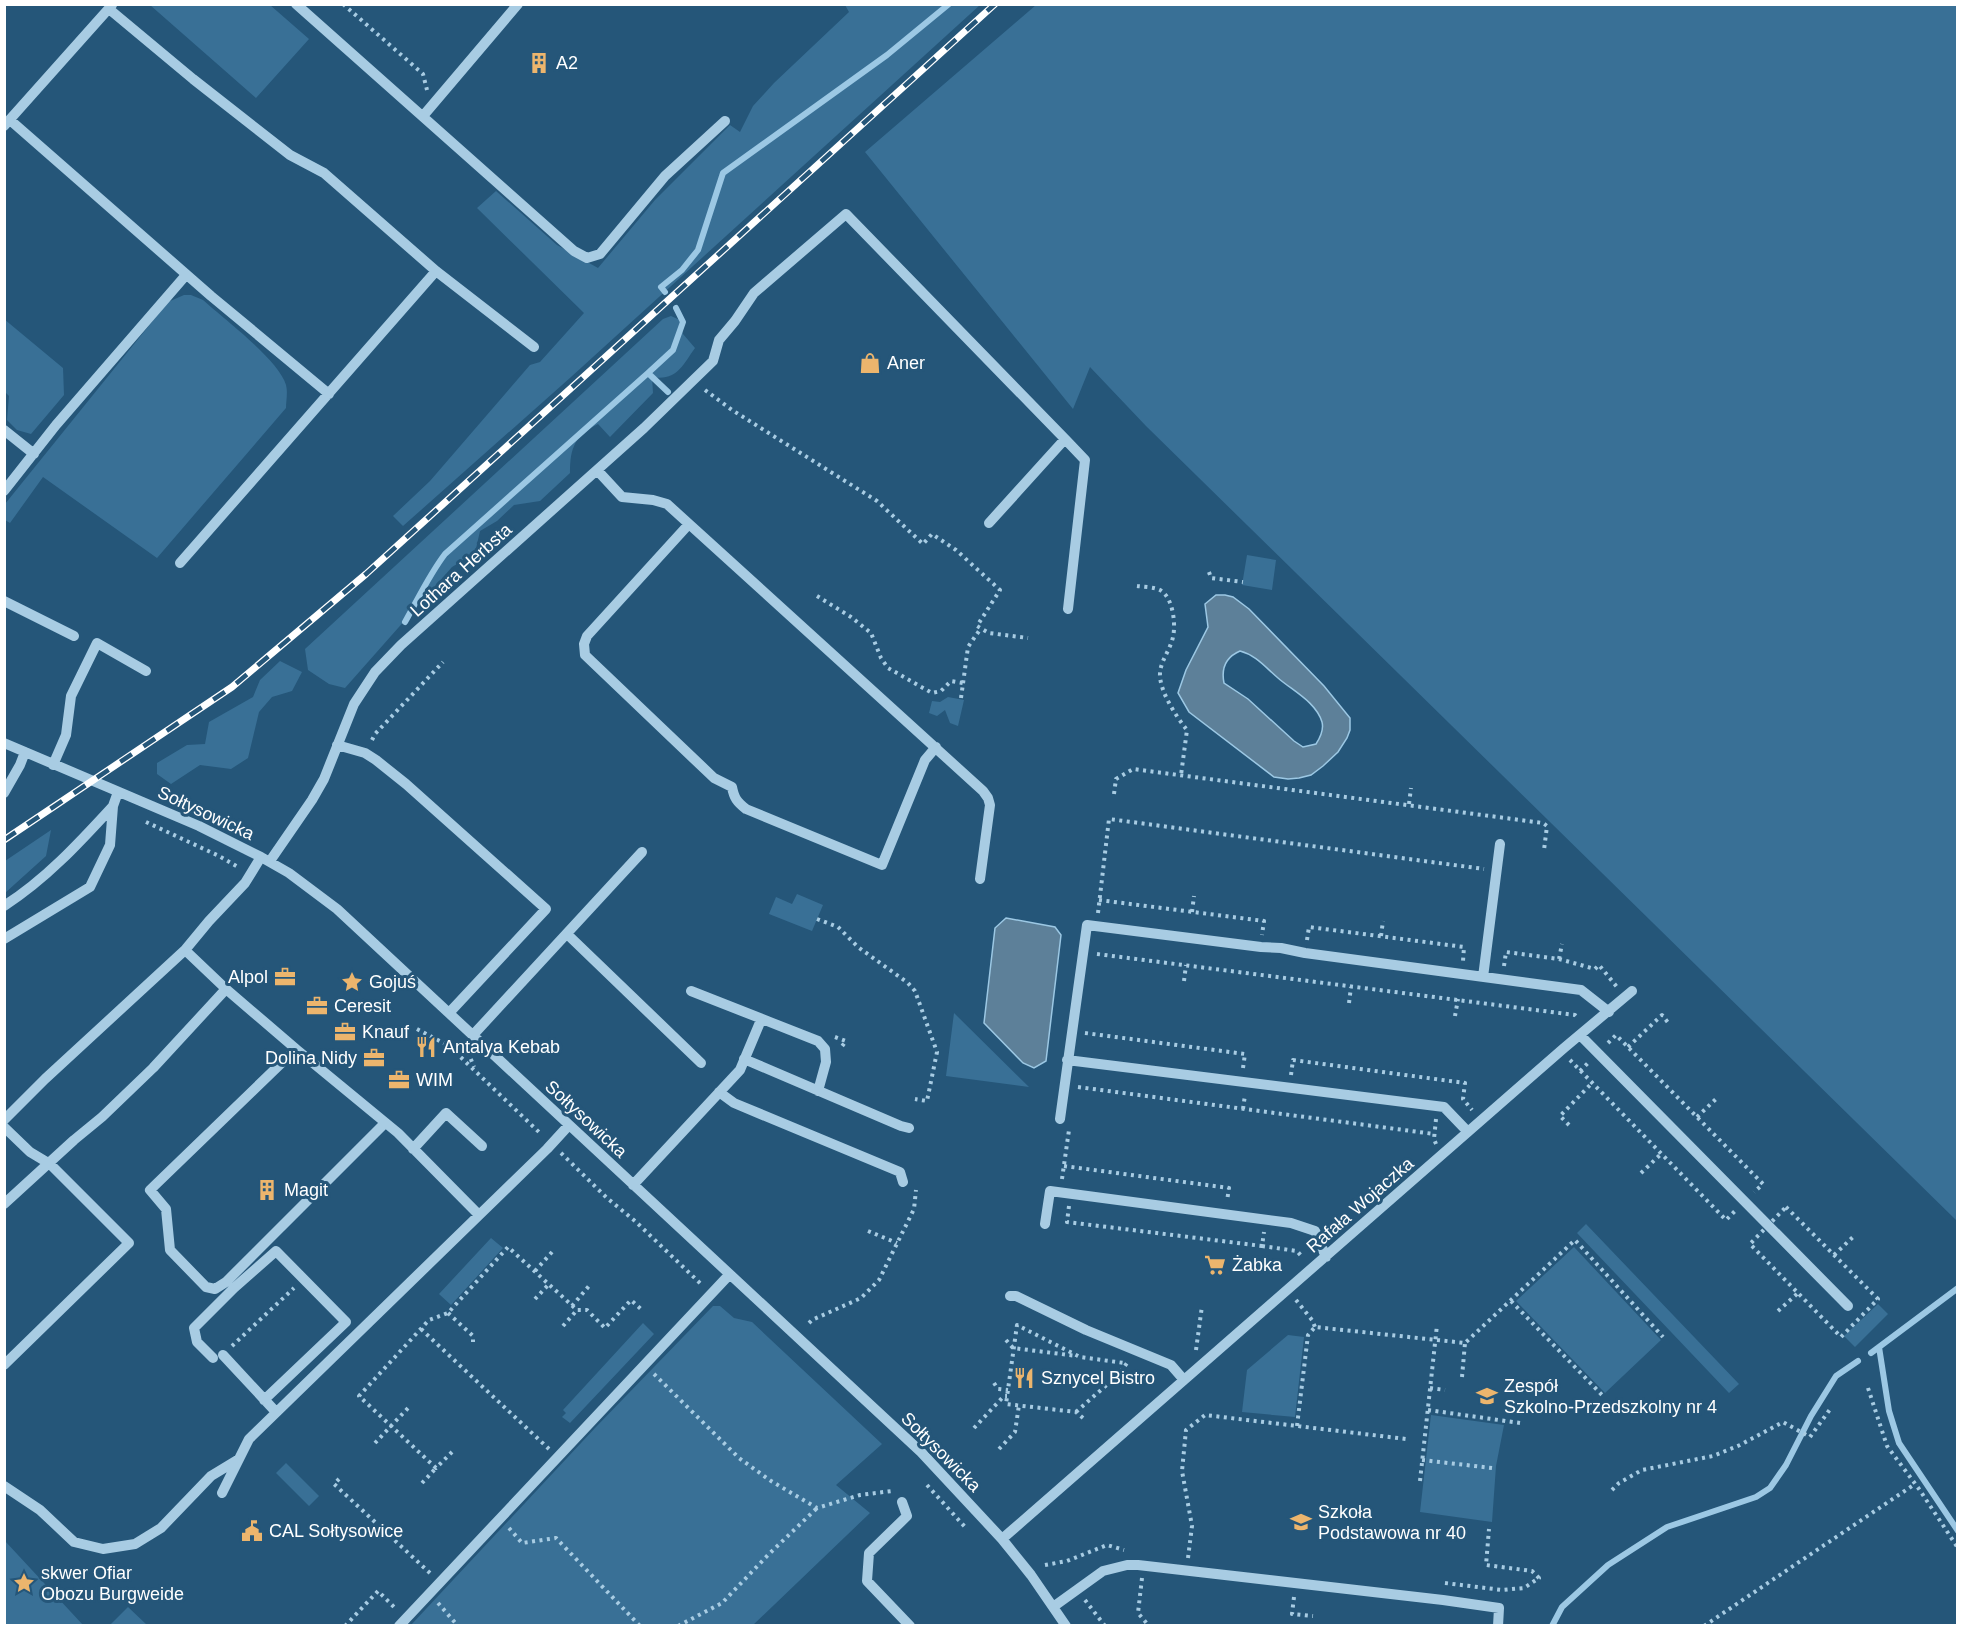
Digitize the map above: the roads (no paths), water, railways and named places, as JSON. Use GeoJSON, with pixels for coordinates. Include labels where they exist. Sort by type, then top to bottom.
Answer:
{"type":"FeatureCollection","features":[{"type":"Feature","properties":{"kind":"street"},"geometry":{"type":"LineString","coordinates":[[296,4],[574,251],[587,258],[600,254],[665,176],[725,121]]}},
{"type":"Feature","properties":{"kind":"street"},"geometry":{"type":"LineString","coordinates":[[423,116],[518,4]]}},
{"type":"Feature","properties":{"kind":"street"},"geometry":{"type":"LineString","coordinates":[[329,394],[7,123],[111,7],[193,79],[290,155],[324,173],[436,271],[534,347]]}},
{"type":"Feature","properties":{"kind":"street","name":"Lothara Herbsta"},"geometry":{"type":"LineString","coordinates":[[4,1120],[45,1079],[185,950],[265,859],[312,800],[324,779],[354,704],[375,672],[401,645],[714,362],[719,340],[754,293],[846,214],[1065,439]]}},
{"type":"Feature","properties":{"kind":"street"},"geometry":{"type":"LineString","coordinates":[[180,563],[436,271]]}},
{"type":"Feature","properties":{"kind":"street"},"geometry":{"type":"LineString","coordinates":[[4,490],[56,425],[186,275]]}},
{"type":"Feature","properties":{"kind":"street"},"geometry":{"type":"LineString","coordinates":[[4,430],[34,454]]}},
{"type":"Feature","properties":{"kind":"street"},"geometry":{"type":"LineString","coordinates":[[989,523],[1065,439],[1085,460],[1068,609]]}},
{"type":"Feature","properties":{"kind":"street"},"geometry":{"type":"LineString","coordinates":[[597,470],[622,497],[653,500],[666,504],[936,747],[988,798],[989,813],[980,879]]}},
{"type":"Feature","properties":{"kind":"street"},"geometry":{"type":"LineString","coordinates":[[689,524],[587,636],[584,644],[585,655],[714,778],[732,787],[734,797],[738,802],[746,809],[882,865],[925,760],[936,747]]}},
{"type":"Feature","properties":{"kind":"street"},"geometry":{"type":"LineString","coordinates":[[4,601],[74,636]]}},
{"type":"Feature","properties":{"kind":"street"},"geometry":{"type":"LineString","coordinates":[[53,765],[66,735],[71,696],[97,643],[146,671]]}},
{"type":"Feature","properties":{"kind":"street","name":"Sołtysowicka"},"geometry":{"type":"LineString","coordinates":[[4,743],[199,826],[289,873],[337,909],[921,1452],[1002,1539],[1031,1575],[1066,1626]]}},
{"type":"Feature","properties":{"kind":"street"},"geometry":{"type":"LineString","coordinates":[[337,745],[365,753],[376,760],[546,909],[449,1013]]}},
{"type":"Feature","properties":{"kind":"street"},"geometry":{"type":"LineString","coordinates":[[4,793],[24,752]]}},
{"type":"Feature","properties":{"kind":"street"},"geometry":{"type":"LineString","coordinates":[[4,939],[90,887],[110,845],[113,806],[118,792]]}},
{"type":"Feature","properties":{"kind":"street"},"geometry":{"type":"LineString","coordinates":[[4,906],[34,885],[55,866],[113,806]]}},
{"type":"Feature","properties":{"kind":"street"},"geometry":{"type":"LineString","coordinates":[[1483,977],[1500,844]]}},
{"type":"Feature","properties":{"kind":"street"},"geometry":{"type":"LineString","coordinates":[[473,1035],[642,852]]}},
{"type":"Feature","properties":{"kind":"street"},"geometry":{"type":"LineString","coordinates":[[1060,1119],[1087,924],[1281,948],[1581,990],[1609,1012]]}},
{"type":"Feature","properties":{"kind":"street"},"geometry":{"type":"LineString","coordinates":[[567,934],[701,1064]]}},
{"type":"Feature","properties":{"kind":"street"},"geometry":{"type":"LineString","coordinates":[[185,950],[226,989],[385,1123],[479,1215]]}},
{"type":"Feature","properties":{"kind":"street"},"geometry":{"type":"LineString","coordinates":[[4,1204],[153,1068],[226,989]]}},
{"type":"Feature","properties":{"kind":"street"},"geometry":{"type":"LineString","coordinates":[[691,991],[818,1041],[825,1049],[826,1062],[818,1091]]}},
{"type":"Feature","properties":{"kind":"street","name":"Rafała Wojaczka"},"geometry":{"type":"LineString","coordinates":[[1002,1539],[1629,994]]}},
{"type":"Feature","properties":{"kind":"street"},"geometry":{"type":"LineString","coordinates":[[633,1185],[740,1070],[761,1020]]}},
{"type":"Feature","properties":{"kind":"street"},"geometry":{"type":"LineString","coordinates":[[1584,1032],[1598,1052],[1848,1306]]}},
{"type":"Feature","properties":{"kind":"street"},"geometry":{"type":"LineString","coordinates":[[296,1049],[150,1190],[165,1209],[170,1250],[206,1287],[215,1289],[226,1282],[385,1123]]}},
{"type":"Feature","properties":{"kind":"street"},"geometry":{"type":"LineString","coordinates":[[744,1059],[909,1128]]}},
{"type":"Feature","properties":{"kind":"street"},"geometry":{"type":"LineString","coordinates":[[1068,1060],[1444,1107],[1468,1132]]}},
{"type":"Feature","properties":{"kind":"street"},"geometry":{"type":"LineString","coordinates":[[719,1092],[734,1103],[900,1172],[903,1182]]}},
{"type":"Feature","properties":{"kind":"street"},"geometry":{"type":"LineString","coordinates":[[413,1149],[446,1113],[482,1146]]}},
{"type":"Feature","properties":{"kind":"street"},"geometry":{"type":"LineString","coordinates":[[222,1493],[249,1439],[569,1125]]}},
{"type":"Feature","properties":{"kind":"street"},"geometry":{"type":"LineString","coordinates":[[4,1126],[30,1152],[50,1164],[129,1243],[4,1365]]}},
{"type":"Feature","properties":{"kind":"street"},"geometry":{"type":"LineString","coordinates":[[1045,1224],[1050,1191],[1071,1193],[1291,1223],[1315,1231],[1326,1257]]}},
{"type":"Feature","properties":{"kind":"street"},"geometry":{"type":"LineString","coordinates":[[264,1400],[346,1322],[276,1251],[194,1328],[197,1342],[218,1357],[276,1412]]}},
{"type":"Feature","properties":{"kind":"street"},"geometry":{"type":"LineString","coordinates":[[402,1622],[729,1275]]}},
{"type":"Feature","properties":{"kind":"street"},"geometry":{"type":"LineString","coordinates":[[1010,1296],[1016,1296],[1086,1330],[1171,1365],[1184,1380]]}},
{"type":"Feature","properties":{"kind":"street"},"geometry":{"type":"LineString","coordinates":[[4,1486],[40,1510],[74,1542],[103,1550],[135,1544],[161,1528],[211,1476],[239,1459]]}},
{"type":"Feature","properties":{"kind":"street"},"geometry":{"type":"LineString","coordinates":[[902,1502],[907,1516],[869,1553],[867,1581],[910,1626]]}},
{"type":"Feature","properties":{"kind":"street"},"geometry":{"type":"LineString","coordinates":[[1053,1607],[1103,1571],[1127,1565],[1499,1608],[1498,1626]]}},
{"type":"Feature","properties":{"kind":"waterway"},"geometry":{"type":"LineString","coordinates":[[665,292],[661,287],[682,270],[698,250],[723,173],[887,55],[949,4]]}},
{"type":"Feature","properties":{"kind":"waterway"},"geometry":{"type":"LineString","coordinates":[[668,392],[648,373],[673,350],[683,322],[676,308]]}},
{"type":"Feature","properties":{"kind":"waterway"},"geometry":{"type":"LineString","coordinates":[[405,622],[445,554],[648,373]]}},
{"type":"Feature","properties":{"kind":"waterway"},"geometry":{"type":"LineString","coordinates":[[1871,1353],[1958,1288]]}},
{"type":"Feature","properties":{"kind":"waterway"},"geometry":{"type":"LineString","coordinates":[[1879,1347],[1889,1411],[1899,1443],[1958,1531]]}},
{"type":"Feature","properties":{"kind":"waterway"},"geometry":{"type":"LineString","coordinates":[[1552,1626],[1562,1607],[1608,1565],[1667,1527],[1756,1497],[1770,1488],[1786,1465],[1811,1416],[1836,1376],[1858,1361]]}},
{"type":"Feature","properties":{"kind":"railway"},"geometry":{"type":"LineString","coordinates":[[4,840],[232,687],[366,574],[995,4]]}},
{"type":"Feature","properties":{"kind":"place","name":"A2"},"geometry":{"type":"Point","coordinates":[539,63]}},
{"type":"Feature","properties":{"kind":"place","name":"Aner"},"geometry":{"type":"Point","coordinates":[870,363]}},
{"type":"Feature","properties":{"kind":"place","name":"Alpol"},"geometry":{"type":"Point","coordinates":[285,977]}},
{"type":"Feature","properties":{"kind":"place","name":"Gojuś"},"geometry":{"type":"Point","coordinates":[352,982]}},
{"type":"Feature","properties":{"kind":"place","name":"Ceresit"},"geometry":{"type":"Point","coordinates":[317,1006]}},
{"type":"Feature","properties":{"kind":"place","name":"Knauf"},"geometry":{"type":"Point","coordinates":[345,1032]}},
{"type":"Feature","properties":{"kind":"place","name":"Antalya Kebab"},"geometry":{"type":"Point","coordinates":[426,1047]}},
{"type":"Feature","properties":{"kind":"place","name":"Dolina Nidy"},"geometry":{"type":"Point","coordinates":[374,1058]}},
{"type":"Feature","properties":{"kind":"place","name":"WIM"},"geometry":{"type":"Point","coordinates":[399,1080]}},
{"type":"Feature","properties":{"kind":"place","name":"Magit"},"geometry":{"type":"Point","coordinates":[267,1190]}},
{"type":"Feature","properties":{"kind":"place","name":"Żabka"},"geometry":{"type":"Point","coordinates":[1215,1265]}},
{"type":"Feature","properties":{"kind":"place","name":"Sznycel Bistro"},"geometry":{"type":"Point","coordinates":[1024,1378]}},
{"type":"Feature","properties":{"kind":"place","name":"Zespół Szkolno-Przedszkolny nr 4"},"geometry":{"type":"Point","coordinates":[1487,1396]}},
{"type":"Feature","properties":{"kind":"place","name":"Szkoła Podstawowa nr 40"},"geometry":{"type":"Point","coordinates":[1301,1522]}},
{"type":"Feature","properties":{"kind":"place","name":"CAL Sołtysowice"},"geometry":{"type":"Point","coordinates":[252,1531]}},
{"type":"Feature","properties":{"kind":"place","name":"skwer Ofiar Obozu Burgweide"},"geometry":{"type":"Point","coordinates":[24,1583]}}]}
